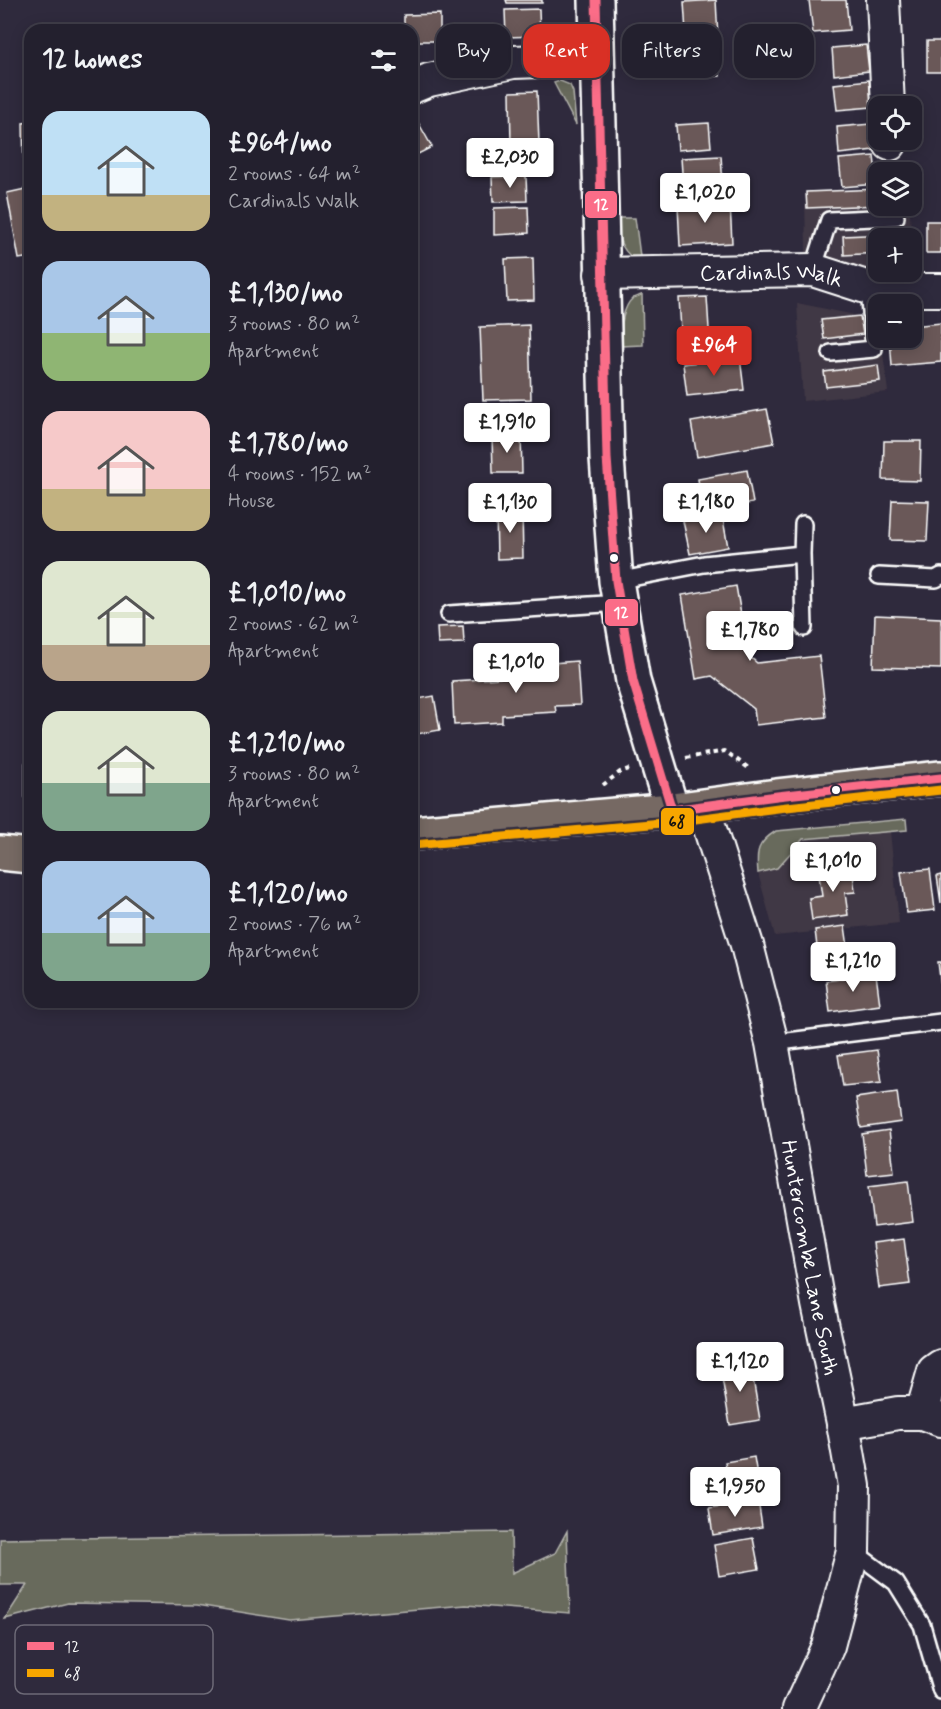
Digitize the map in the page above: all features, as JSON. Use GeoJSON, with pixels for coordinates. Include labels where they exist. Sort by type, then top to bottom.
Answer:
{"type":"FeatureCollection","features":[{"type":"Feature","properties":{"kind":"main road"},"geometry":{"type":"LineString","coordinates":[[418,832],[687,808],[941,778]]}},
{"type":"Feature","properties":{"kind":"main road"},"geometry":{"type":"LineString","coordinates":[[0,853],[24,855]]}},
{"type":"Feature","properties":{"kind":"street"},"geometry":{"type":"LineString","coordinates":[[596,0],[597,24]]}},
{"type":"Feature","properties":{"kind":"street"},"geometry":{"type":"LineString","coordinates":[[883,0],[888,96]]}},
{"type":"Feature","properties":{"kind":"street"},"geometry":{"type":"LineString","coordinates":[[418,85],[429,80],[523,62]]}},
{"type":"Feature","properties":{"kind":"street"},"geometry":{"type":"LineString","coordinates":[[598,78],[607,458],[618,592],[633,681],[687,808]]}},
{"type":"Feature","properties":{"kind":"street","name":"Cardinals Walk"},"geometry":{"type":"LineString","coordinates":[[601,274],[813,270],[869,288],[941,290]]}},
{"type":"Feature","properties":{"kind":"street","name":"Huntercombe Lane South"},"geometry":{"type":"LineString","coordinates":[[687,808],[747,945],[772,1043],[818,1304],[854,1486],[853,1551],[828,1646],[799,1709]]}},
{"type":"Feature","properties":{"kind":"street"},"geometry":{"type":"LineString","coordinates":[[843,1423],[898,1413],[931,1417],[934,1371],[941,1366]]}},
{"type":"Feature","properties":{"kind":"lane"},"geometry":{"type":"LineString","coordinates":[[813,270],[829,220],[896,217]]}},
{"type":"Feature","properties":{"kind":"lane"},"geometry":{"type":"LineString","coordinates":[[831,353],[874,349],[869,288]]}},
{"type":"Feature","properties":{"kind":"lane"},"geometry":{"type":"LineString","coordinates":[[803,524],[804,628]]}},
{"type":"Feature","properties":{"kind":"lane"},"geometry":{"type":"LineString","coordinates":[[449,614],[618,592],[704,564],[802,554]]}},
{"type":"Feature","properties":{"kind":"lane"},"geometry":{"type":"LineString","coordinates":[[879,576],[936,579],[941,576]]}},
{"type":"Feature","properties":{"kind":"lane"},"geometry":{"type":"LineString","coordinates":[[772,1043],[941,1022]]}},
{"type":"Feature","properties":{"kind":"lane"},"geometry":{"type":"LineString","coordinates":[[853,1551],[896,1584],[922,1625],[941,1691]]}},
{"type":"Feature","properties":{"kind":"shaded area"},"geometry":{"type":"Polygon","coordinates":[[[868,191],[868,216],[910,216],[911,228],[868,228],[868,274],[850,272],[806,252],[805,192],[868,191]]]}},
{"type":"Feature","properties":{"kind":"shaded area"},"geometry":{"type":"Polygon","coordinates":[[[797,303],[868,318],[868,348],[882,348],[888,392],[803,401],[797,303]]]}},
{"type":"Feature","properties":{"kind":"shaded area"},"geometry":{"type":"Polygon","coordinates":[[[890,831],[899,923],[775,936],[758,873],[777,868],[803,839],[890,831]]]}},
{"type":"Feature","properties":{"kind":"green space"},"geometry":{"type":"Polygon","coordinates":[[[560,81],[570,85],[573,92],[576,125],[554,83],[560,81]]]}},
{"type":"Feature","properties":{"kind":"green space"},"geometry":{"type":"Polygon","coordinates":[[[616,218],[635,218],[640,256],[644,264],[626,252],[622,246],[616,218]]]}},
{"type":"Feature","properties":{"kind":"green space"},"geometry":{"type":"Polygon","coordinates":[[[642,294],[643,345],[620,346],[622,320],[626,308],[633,298],[642,294]]]}},
{"type":"Feature","properties":{"kind":"green space"},"geometry":{"type":"Polygon","coordinates":[[[906,819],[907,830],[803,839],[777,868],[758,873],[759,848],[776,831],[906,819]]]}},
{"type":"Feature","properties":{"kind":"green space"},"geometry":{"type":"Polygon","coordinates":[[[567,1531],[570,1613],[466,1605],[289,1620],[197,1605],[68,1603],[5,1619],[27,1585],[0,1585],[0,1539],[511,1532],[512,1573],[555,1553],[567,1531]]]}},
{"type":"Feature","properties":{"kind":"building"},"geometry":{"type":"Polygon","coordinates":[[[506,0],[542,0],[542,3],[507,3],[506,0]]]}},
{"type":"Feature","properties":{"kind":"building"},"geometry":{"type":"Polygon","coordinates":[[[716,0],[717,24],[685,24],[684,2],[716,0]]]}},
{"type":"Feature","properties":{"kind":"building"},"geometry":{"type":"Polygon","coordinates":[[[809,0],[846,0],[849,30],[814,33],[814,24],[812,24],[809,0]]]}},
{"type":"Feature","properties":{"kind":"building"},"geometry":{"type":"Polygon","coordinates":[[[539,9],[540,24],[523,24],[523,36],[511,37],[511,24],[506,24],[505,10],[539,9]]]}},
{"type":"Feature","properties":{"kind":"building"},"geometry":{"type":"Polygon","coordinates":[[[440,14],[440,24],[436,24],[436,41],[418,41],[418,24],[404,24],[404,15],[440,14]]]}},
{"type":"Feature","properties":{"kind":"building"},"geometry":{"type":"Polygon","coordinates":[[[927,41],[941,41],[941,72],[927,72],[927,41]]]}},
{"type":"Feature","properties":{"kind":"building"},"geometry":{"type":"Polygon","coordinates":[[[866,45],[869,71],[834,75],[832,48],[866,45]]]}},
{"type":"Feature","properties":{"kind":"building"},"geometry":{"type":"Polygon","coordinates":[[[869,80],[871,96],[868,96],[868,107],[837,110],[834,84],[869,80]]]}},
{"type":"Feature","properties":{"kind":"building"},"geometry":{"type":"Polygon","coordinates":[[[537,91],[539,144],[511,145],[510,92],[537,91]]]}},
{"type":"Feature","properties":{"kind":"building"},"geometry":{"type":"Polygon","coordinates":[[[418,122],[432,147],[418,154],[418,122]]]}},
{"type":"Feature","properties":{"kind":"building"},"geometry":{"type":"Polygon","coordinates":[[[23,123],[24,123],[24,173],[23,123]]]}},
{"type":"Feature","properties":{"kind":"building"},"geometry":{"type":"Polygon","coordinates":[[[709,123],[711,147],[678,150],[676,125],[709,123]]]}},
{"type":"Feature","properties":{"kind":"building"},"geometry":{"type":"Polygon","coordinates":[[[868,124],[868,150],[874,150],[839,154],[837,127],[868,124]]]}},
{"type":"Feature","properties":{"kind":"building"},"geometry":{"type":"Polygon","coordinates":[[[721,156],[723,185],[683,187],[681,158],[721,156]]]}},
{"type":"Feature","properties":{"kind":"building"},"geometry":{"type":"Polygon","coordinates":[[[874,156],[875,162],[868,162],[868,185],[842,187],[839,159],[874,156]]]}},
{"type":"Feature","properties":{"kind":"building"},"geometry":{"type":"Polygon","coordinates":[[[526,176],[527,201],[493,202],[492,177],[526,176]]]}},
{"type":"Feature","properties":{"kind":"building"},"geometry":{"type":"Polygon","coordinates":[[[24,189],[24,258],[19,259],[7,193],[24,189]]]}},
{"type":"Feature","properties":{"kind":"building"},"geometry":{"type":"Polygon","coordinates":[[[868,189],[868,205],[807,208],[806,192],[868,189]]]}},
{"type":"Feature","properties":{"kind":"building"},"geometry":{"type":"Polygon","coordinates":[[[730,203],[732,243],[680,246],[678,206],[730,203]]]}},
{"type":"Feature","properties":{"kind":"building"},"geometry":{"type":"Polygon","coordinates":[[[528,207],[529,233],[494,235],[494,208],[528,207]]]}},
{"type":"Feature","properties":{"kind":"building"},"geometry":{"type":"Polygon","coordinates":[[[926,221],[941,221],[941,253],[926,253],[926,221]]]}},
{"type":"Feature","properties":{"kind":"building"},"geometry":{"type":"Polygon","coordinates":[[[868,235],[868,254],[844,255],[843,236],[868,235]]]}},
{"type":"Feature","properties":{"kind":"building"},"geometry":{"type":"Polygon","coordinates":[[[533,258],[534,300],[507,301],[505,259],[533,258]]]}},
{"type":"Feature","properties":{"kind":"building"},"geometry":{"type":"Polygon","coordinates":[[[707,297],[710,345],[682,347],[679,298],[707,297]]]}},
{"type":"Feature","properties":{"kind":"building"},"geometry":{"type":"Polygon","coordinates":[[[860,316],[863,334],[824,339],[821,320],[860,316]]]}},
{"type":"Feature","properties":{"kind":"building"},"geometry":{"type":"Polygon","coordinates":[[[941,323],[941,362],[892,366],[891,348],[922,348],[922,325],[941,323]]]}},
{"type":"Feature","properties":{"kind":"building"},"geometry":{"type":"Polygon","coordinates":[[[529,325],[531,399],[483,400],[480,327],[529,325]]]}},
{"type":"Feature","properties":{"kind":"building"},"geometry":{"type":"Polygon","coordinates":[[[740,357],[744,390],[687,396],[683,364],[740,357]]]}},
{"type":"Feature","properties":{"kind":"building"},"geometry":{"type":"Polygon","coordinates":[[[878,365],[880,381],[826,387],[824,372],[878,365]]]}},
{"type":"Feature","properties":{"kind":"building"},"geometry":{"type":"Polygon","coordinates":[[[767,409],[774,443],[697,457],[691,422],[767,409]]]}},
{"type":"Feature","properties":{"kind":"building"},"geometry":{"type":"Polygon","coordinates":[[[521,434],[522,473],[493,473],[492,435],[521,434]]]}},
{"type":"Feature","properties":{"kind":"building"},"geometry":{"type":"Polygon","coordinates":[[[884,441],[921,441],[920,481],[883,480],[884,441]]]}},
{"type":"Feature","properties":{"kind":"building"},"geometry":{"type":"Polygon","coordinates":[[[747,470],[753,503],[703,511],[698,479],[747,470]]]}},
{"type":"Feature","properties":{"kind":"building"},"geometry":{"type":"Polygon","coordinates":[[[892,500],[929,501],[927,541],[890,540],[892,500]]]}},
{"type":"Feature","properties":{"kind":"building"},"geometry":{"type":"Polygon","coordinates":[[[522,510],[523,558],[497,559],[496,511],[522,510]]]}},
{"type":"Feature","properties":{"kind":"building"},"geometry":{"type":"Polygon","coordinates":[[[722,514],[728,547],[690,554],[683,521],[722,514]]]}},
{"type":"Feature","properties":{"kind":"building"},"geometry":{"type":"Polygon","coordinates":[[[736,586],[748,655],[757,663],[819,656],[826,717],[756,725],[754,709],[712,676],[696,679],[682,595],[736,586]]]}},
{"type":"Feature","properties":{"kind":"building"},"geometry":{"type":"Polygon","coordinates":[[[875,615],[941,618],[941,669],[873,667],[875,615]]]}},
{"type":"Feature","properties":{"kind":"building"},"geometry":{"type":"Polygon","coordinates":[[[463,626],[464,643],[438,644],[437,627],[463,626]]]}},
{"type":"Feature","properties":{"kind":"building"},"geometry":{"type":"Polygon","coordinates":[[[577,661],[580,705],[555,706],[556,712],[502,715],[502,722],[454,725],[452,681],[500,678],[500,674],[553,670],[552,663],[577,661]]]}},
{"type":"Feature","properties":{"kind":"building"},"geometry":{"type":"Polygon","coordinates":[[[434,696],[440,730],[418,734],[418,699],[434,696]]]}},
{"type":"Feature","properties":{"kind":"building"},"geometry":{"type":"Polygon","coordinates":[[[852,865],[855,892],[845,893],[848,915],[812,920],[809,898],[822,896],[818,869],[852,865]]]}},
{"type":"Feature","properties":{"kind":"building"},"geometry":{"type":"Polygon","coordinates":[[[930,869],[935,910],[907,913],[901,872],[930,869]]]}},
{"type":"Feature","properties":{"kind":"building"},"geometry":{"type":"Polygon","coordinates":[[[941,875],[941,903],[937,876],[941,875]]]}},
{"type":"Feature","properties":{"kind":"building"},"geometry":{"type":"Polygon","coordinates":[[[845,926],[851,968],[820,972],[815,930],[845,926]]]}},
{"type":"Feature","properties":{"kind":"building"},"geometry":{"type":"Polygon","coordinates":[[[938,962],[941,962],[941,987],[938,962]]]}},
{"type":"Feature","properties":{"kind":"building"},"geometry":{"type":"Polygon","coordinates":[[[876,974],[880,1005],[830,1012],[826,981],[876,974]]]}},
{"type":"Feature","properties":{"kind":"building"},"geometry":{"type":"Polygon","coordinates":[[[877,1050],[882,1082],[843,1086],[838,1055],[877,1050]]]}},
{"type":"Feature","properties":{"kind":"building"},"geometry":{"type":"Polygon","coordinates":[[[897,1092],[901,1122],[861,1128],[856,1098],[897,1092]]]}},
{"type":"Feature","properties":{"kind":"building"},"geometry":{"type":"Polygon","coordinates":[[[889,1130],[894,1172],[867,1175],[862,1134],[889,1130]]]}},
{"type":"Feature","properties":{"kind":"building"},"geometry":{"type":"Polygon","coordinates":[[[908,1181],[913,1222],[874,1227],[869,1186],[908,1181]]]}},
{"type":"Feature","properties":{"kind":"building"},"geometry":{"type":"Polygon","coordinates":[[[904,1239],[910,1284],[879,1288],[873,1243],[904,1239]]]}},
{"type":"Feature","properties":{"kind":"building"},"geometry":{"type":"Polygon","coordinates":[[[750,1361],[760,1420],[730,1425],[720,1366],[750,1361]]]}},
{"type":"Feature","properties":{"kind":"building"},"geometry":{"type":"Polygon","coordinates":[[[754,1457],[759,1487],[730,1492],[725,1462],[754,1457]]]}},
{"type":"Feature","properties":{"kind":"building"},"geometry":{"type":"Polygon","coordinates":[[[758,1500],[762,1527],[713,1535],[709,1508],[758,1500]]]}},
{"type":"Feature","properties":{"kind":"building"},"geometry":{"type":"Polygon","coordinates":[[[753,1538],[759,1569],[719,1576],[714,1545],[753,1538]]]}},
{"type":"Feature","properties":{"kind":"transit line","name":"12"},"geometry":{"type":"LineString","coordinates":[[596,0],[607,458],[616,581],[633,681],[672,810]]}},
{"type":"Feature","properties":{"kind":"transit line","name":"12"},"geometry":{"type":"LineString","coordinates":[[672,810],[941,778]]}},
{"type":"Feature","properties":{"kind":"transit line","name":"68"},"geometry":{"type":"LineString","coordinates":[[418,845],[673,822],[941,790]]}}]}
